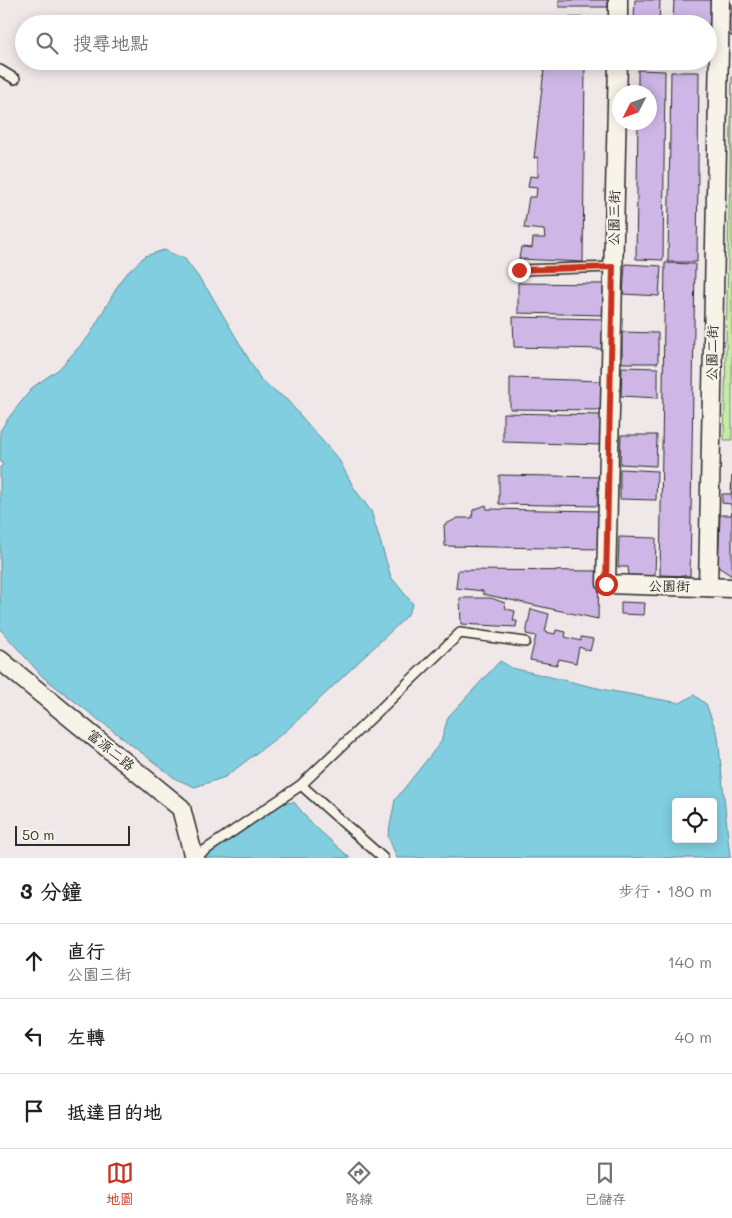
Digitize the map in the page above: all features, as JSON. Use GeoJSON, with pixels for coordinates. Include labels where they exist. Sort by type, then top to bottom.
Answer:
{"type":"FeatureCollection","features":[{"type":"Feature","properties":{"kind":"street"},"geometry":{"type":"LineString","coordinates":[[618,0],[618,15]]}},
{"type":"Feature","properties":{"kind":"street","name":"公園二街"},"geometry":{"type":"LineString","coordinates":[[708,587],[720,0]]}},
{"type":"Feature","properties":{"kind":"street","name":"公園三街"},"geometry":{"type":"LineString","coordinates":[[606,584],[618,70]]}},
{"type":"Feature","properties":{"kind":"street","name":"公園街"},"geometry":{"type":"LineString","coordinates":[[606,584],[732,588]]}},
{"type":"Feature","properties":{"kind":"street","name":"富源二路"},"geometry":{"type":"LineString","coordinates":[[0,660],[181,808],[195,857]]}},
{"type":"Feature","properties":{"kind":"lane"},"geometry":{"type":"LineString","coordinates":[[0,70],[16,79]]}},
{"type":"Feature","properties":{"kind":"lane"},"geometry":{"type":"LineString","coordinates":[[519,270],[613,267]]}},
{"type":"Feature","properties":{"kind":"lane"},"geometry":{"type":"LineString","coordinates":[[195,857],[301,786],[460,632],[526,642]]}},
{"type":"Feature","properties":{"kind":"lane"},"geometry":{"type":"LineString","coordinates":[[301,786],[383,858]]}},
{"type":"Feature","properties":{"kind":"green space"},"geometry":{"type":"Polygon","coordinates":[[[732,76],[732,440],[724,440],[732,76]]]}},
{"type":"Feature","properties":{"kind":"water"},"geometry":{"type":"Polygon","coordinates":[[[164,250],[185,259],[210,293],[261,380],[287,400],[339,460],[354,488],[371,511],[391,577],[413,604],[407,616],[287,730],[225,777],[195,787],[176,779],[43,677],[0,629],[0,467],[3,465],[0,460],[0,431],[33,387],[59,369],[89,336],[123,277],[145,256],[164,250]]]}},
{"type":"Feature","properties":{"kind":"water"},"geometry":{"type":"Polygon","coordinates":[[[500,661],[512,668],[606,690],[680,703],[694,695],[706,704],[718,736],[730,858],[397,858],[388,836],[395,800],[441,742],[448,717],[500,661]]]}},
{"type":"Feature","properties":{"kind":"water"},"geometry":{"type":"Polygon","coordinates":[[[294,802],[310,822],[350,858],[202,858],[265,806],[294,802]]]}},
{"type":"Feature","properties":{"kind":"building"},"geometry":{"type":"Polygon","coordinates":[[[559,0],[608,0],[608,7],[559,7],[559,0]]]}},
{"type":"Feature","properties":{"kind":"building"},"geometry":{"type":"Polygon","coordinates":[[[635,0],[660,0],[659,15],[634,15],[635,0]]]}},
{"type":"Feature","properties":{"kind":"building"},"geometry":{"type":"Polygon","coordinates":[[[674,0],[713,0],[713,15],[673,15],[674,0]]]}},
{"type":"Feature","properties":{"kind":"building"},"geometry":{"type":"Polygon","coordinates":[[[730,4],[732,4],[732,37],[729,34],[730,4]]]}},
{"type":"Feature","properties":{"kind":"building"},"geometry":{"type":"Polygon","coordinates":[[[544,70],[585,70],[583,262],[519,259],[521,247],[532,248],[533,238],[545,238],[544,230],[524,228],[529,197],[536,197],[537,188],[528,187],[530,176],[538,177],[538,157],[534,158],[544,70]]]}},
{"type":"Feature","properties":{"kind":"building"},"geometry":{"type":"Polygon","coordinates":[[[638,70],[665,71],[663,260],[636,259],[638,130],[657,130],[657,85],[638,85],[638,70]]]}},
{"type":"Feature","properties":{"kind":"building"},"geometry":{"type":"Polygon","coordinates":[[[671,72],[699,72],[697,262],[668,262],[671,72]]]}},
{"type":"Feature","properties":{"kind":"building"},"geometry":{"type":"Polygon","coordinates":[[[665,263],[695,264],[690,576],[660,575],[665,263]]]}},
{"type":"Feature","properties":{"kind":"building"},"geometry":{"type":"Polygon","coordinates":[[[625,264],[661,266],[659,296],[623,294],[625,264]]]}},
{"type":"Feature","properties":{"kind":"building"},"geometry":{"type":"Polygon","coordinates":[[[518,283],[604,284],[605,315],[518,313],[518,283]]]}},
{"type":"Feature","properties":{"kind":"building"},"geometry":{"type":"Polygon","coordinates":[[[513,317],[604,319],[603,349],[514,347],[513,317]]]}},
{"type":"Feature","properties":{"kind":"building"},"geometry":{"type":"Polygon","coordinates":[[[622,332],[658,333],[658,363],[622,363],[622,332]]]}},
{"type":"Feature","properties":{"kind":"building"},"geometry":{"type":"Polygon","coordinates":[[[622,367],[658,368],[658,398],[621,396],[622,367]]]}},
{"type":"Feature","properties":{"kind":"building"},"geometry":{"type":"Polygon","coordinates":[[[510,378],[603,381],[602,410],[510,409],[510,378]]]}},
{"type":"Feature","properties":{"kind":"building"},"geometry":{"type":"Polygon","coordinates":[[[503,413],[601,415],[602,445],[503,442],[503,413]]]}},
{"type":"Feature","properties":{"kind":"building"},"geometry":{"type":"Polygon","coordinates":[[[621,435],[657,435],[656,466],[620,464],[621,435]]]}},
{"type":"Feature","properties":{"kind":"building"},"geometry":{"type":"Polygon","coordinates":[[[620,469],[657,471],[656,500],[620,499],[620,469]]]}},
{"type":"Feature","properties":{"kind":"building"},"geometry":{"type":"Polygon","coordinates":[[[499,475],[601,477],[600,506],[499,504],[499,475]]]}},
{"type":"Feature","properties":{"kind":"building"},"geometry":{"type":"Polygon","coordinates":[[[732,476],[732,515],[731,504],[722,503],[722,494],[731,494],[732,476]]]}},
{"type":"Feature","properties":{"kind":"building"},"geometry":{"type":"Polygon","coordinates":[[[486,505],[487,509],[599,511],[600,549],[445,546],[444,525],[458,518],[472,518],[473,510],[486,505]]]}},
{"type":"Feature","properties":{"kind":"building"},"geometry":{"type":"Polygon","coordinates":[[[720,515],[732,515],[732,576],[718,567],[720,515]]]}},
{"type":"Feature","properties":{"kind":"building"},"geometry":{"type":"Polygon","coordinates":[[[619,537],[656,538],[655,576],[629,575],[628,567],[618,567],[619,537]]]}},
{"type":"Feature","properties":{"kind":"building"},"geometry":{"type":"Polygon","coordinates":[[[458,570],[599,571],[598,619],[483,594],[483,591],[456,588],[458,570]]]}},
{"type":"Feature","properties":{"kind":"building"},"geometry":{"type":"Polygon","coordinates":[[[460,598],[491,598],[505,603],[506,609],[515,611],[513,621],[517,621],[516,627],[461,624],[460,598]]]}},
{"type":"Feature","properties":{"kind":"building"},"geometry":{"type":"Polygon","coordinates":[[[621,602],[645,603],[644,615],[621,614],[621,602]]]}},
{"type":"Feature","properties":{"kind":"building"},"geometry":{"type":"Polygon","coordinates":[[[531,609],[549,614],[545,632],[555,634],[556,630],[566,632],[565,637],[581,641],[581,637],[593,639],[590,651],[579,647],[576,663],[559,659],[557,665],[530,660],[536,636],[526,634],[531,609]]]}},
{"type":"Feature","properties":{"kind":"route"},"geometry":{"type":"LineString","coordinates":[[519,270],[613,267],[606,584]]}}]}
